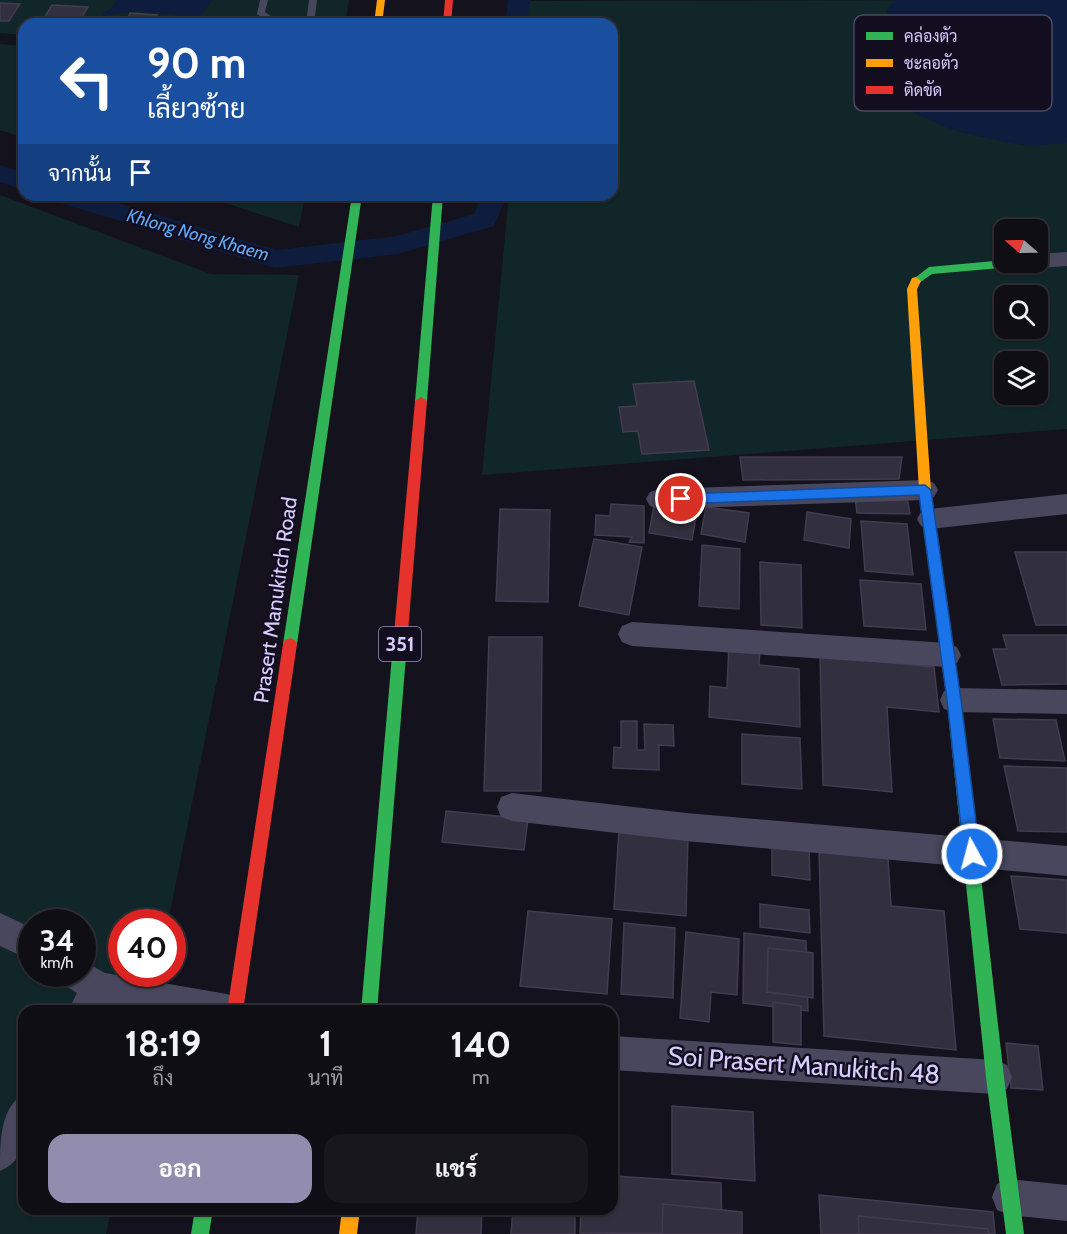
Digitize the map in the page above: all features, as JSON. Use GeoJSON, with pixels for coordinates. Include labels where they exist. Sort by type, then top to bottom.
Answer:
{"type":"FeatureCollection","features":[{"type":"Feature","properties":{"kind":"main road"},"geometry":{"type":"LineString","coordinates":[[379,18],[381,0]]}},
{"type":"Feature","properties":{"kind":"main road"},"geometry":{"type":"LineString","coordinates":[[448,18],[449,0]]}},
{"type":"Feature","properties":{"kind":"main road","name":"Prasert Manukitch Road"},"geometry":{"type":"LineString","coordinates":[[237,1005],[356,201]]}},
{"type":"Feature","properties":{"kind":"main road","name":"351"},"geometry":{"type":"LineString","coordinates":[[369,1005],[438,201]]}},
{"type":"Feature","properties":{"kind":"main road"},"geometry":{"type":"LineString","coordinates":[[994,265],[929,271],[917,278],[912,289],[925,490],[954,700],[995,1077],[1015,1234]]}},
{"type":"Feature","properties":{"kind":"main road"},"geometry":{"type":"LineString","coordinates":[[200,1234],[203,1215]]}},
{"type":"Feature","properties":{"kind":"main road"},"geometry":{"type":"LineString","coordinates":[[348,1234],[350,1215]]}},
{"type":"Feature","properties":{"kind":"street"},"geometry":{"type":"LineString","coordinates":[[1048,260],[1067,259]]}},
{"type":"Feature","properties":{"kind":"street"},"geometry":{"type":"LineString","coordinates":[[659,499],[925,490]]}},
{"type":"Feature","properties":{"kind":"street"},"geometry":{"type":"LineString","coordinates":[[930,519],[1067,504]]}},
{"type":"Feature","properties":{"kind":"street"},"geometry":{"type":"LineString","coordinates":[[632,634],[947,655]]}},
{"type":"Feature","properties":{"kind":"street"},"geometry":{"type":"LineString","coordinates":[[954,700],[1067,702]]}},
{"type":"Feature","properties":{"kind":"street"},"geometry":{"type":"LineString","coordinates":[[512,807],[686,827],[1067,861]]}},
{"type":"Feature","properties":{"kind":"street"},"geometry":{"type":"LineString","coordinates":[[0,929],[18,938]]}},
{"type":"Feature","properties":{"kind":"street"},"geometry":{"type":"LineString","coordinates":[[87,991],[185,1005]]}},
{"type":"Feature","properties":{"kind":"street","name":"Soi Prasert Manukitch 48"},"geometry":{"type":"LineString","coordinates":[[618,1053],[995,1077]]}},
{"type":"Feature","properties":{"kind":"street"},"geometry":{"type":"LineString","coordinates":[[0,1153],[18,1122]]}},
{"type":"Feature","properties":{"kind":"street"},"geometry":{"type":"LineString","coordinates":[[1010,1197],[1067,1203]]}},
{"type":"Feature","properties":{"kind":"lane"},"geometry":{"type":"LineString","coordinates":[[264,0],[260,12],[266,18]]}},
{"type":"Feature","properties":{"kind":"lane"},"geometry":{"type":"LineString","coordinates":[[311,18],[313,0]]}},
{"type":"Feature","properties":{"kind":"green space"},"geometry":{"type":"Polygon","coordinates":[[[0,0],[349,0],[346,18],[18,18],[18,34],[0,33],[0,0]]]}},
{"type":"Feature","properties":{"kind":"green space"},"geometry":{"type":"Polygon","coordinates":[[[1067,0],[1067,429],[482,475],[508,201],[618,201],[618,18],[526,18],[527,1],[1067,0]]]}},
{"type":"Feature","properties":{"kind":"green space"},"geometry":{"type":"Polygon","coordinates":[[[0,44],[18,46],[18,136],[0,130],[0,44]]]}},
{"type":"Feature","properties":{"kind":"green space"},"geometry":{"type":"Polygon","coordinates":[[[0,195],[211,274],[299,275],[171,909],[108,909],[108,987],[156,987],[152,1005],[18,1005],[18,1215],[110,1215],[106,1234],[0,1234],[0,195]]]}},
{"type":"Feature","properties":{"kind":"green space"},"geometry":{"type":"Polygon","coordinates":[[[219,201],[304,201],[299,227],[219,201]]]}},
{"type":"Feature","properties":{"kind":"water"},"geometry":{"type":"Polygon","coordinates":[[[116,0],[212,0],[200,18],[137,11],[104,16],[102,14],[112,7],[116,0]]]}},
{"type":"Feature","properties":{"kind":"water"},"geometry":{"type":"Polygon","coordinates":[[[895,0],[1067,0],[1067,143],[1027,146],[986,138],[953,130],[914,111],[1052,111],[1052,15],[888,15],[886,11],[895,0]]]}},
{"type":"Feature","properties":{"kind":"building"},"geometry":{"type":"Polygon","coordinates":[[[0,3],[20,4],[9,21],[0,21],[0,3]]]}},
{"type":"Feature","properties":{"kind":"building"},"geometry":{"type":"Polygon","coordinates":[[[52,5],[88,7],[82,18],[44,18],[52,5]]]}},
{"type":"Feature","properties":{"kind":"building"},"geometry":{"type":"Polygon","coordinates":[[[130,13],[157,15],[155,18],[128,18],[130,13]]]}},
{"type":"Feature","properties":{"kind":"building"},"geometry":{"type":"Polygon","coordinates":[[[694,381],[709,450],[642,454],[638,431],[623,432],[619,407],[637,406],[633,384],[694,381]]]}},
{"type":"Feature","properties":{"kind":"building"},"geometry":{"type":"Polygon","coordinates":[[[740,457],[902,457],[899,479],[743,480],[740,457]]]}},
{"type":"Feature","properties":{"kind":"building"},"geometry":{"type":"Polygon","coordinates":[[[855,497],[907,498],[910,514],[857,513],[855,497]]]}},
{"type":"Feature","properties":{"kind":"building"},"geometry":{"type":"Polygon","coordinates":[[[611,504],[644,506],[644,543],[629,542],[632,537],[595,535],[596,515],[610,516],[611,504]]]}},
{"type":"Feature","properties":{"kind":"building"},"geometry":{"type":"Polygon","coordinates":[[[654,505],[697,512],[692,540],[649,533],[654,505]]]}},
{"type":"Feature","properties":{"kind":"building"},"geometry":{"type":"Polygon","coordinates":[[[706,507],[749,513],[745,542],[701,534],[706,507]]]}},
{"type":"Feature","properties":{"kind":"building"},"geometry":{"type":"Polygon","coordinates":[[[500,509],[550,510],[548,602],[496,601],[500,509]]]}},
{"type":"Feature","properties":{"kind":"building"},"geometry":{"type":"Polygon","coordinates":[[[807,512],[851,519],[849,548],[804,540],[807,512]]]}},
{"type":"Feature","properties":{"kind":"building"},"geometry":{"type":"Polygon","coordinates":[[[861,521],[907,524],[913,575],[865,571],[861,521]]]}},
{"type":"Feature","properties":{"kind":"building"},"geometry":{"type":"Polygon","coordinates":[[[594,539],[642,547],[629,615],[579,606],[594,539]]]}},
{"type":"Feature","properties":{"kind":"building"},"geometry":{"type":"Polygon","coordinates":[[[702,545],[740,549],[739,609],[699,606],[702,545]]]}},
{"type":"Feature","properties":{"kind":"building"},"geometry":{"type":"Polygon","coordinates":[[[1015,552],[1067,552],[1067,625],[1036,625],[1015,552]]]}},
{"type":"Feature","properties":{"kind":"building"},"geometry":{"type":"Polygon","coordinates":[[[760,562],[801,565],[802,628],[761,625],[760,562]]]}},
{"type":"Feature","properties":{"kind":"building"},"geometry":{"type":"Polygon","coordinates":[[[860,580],[921,584],[926,630],[864,626],[860,580]]]}},
{"type":"Feature","properties":{"kind":"building"},"geometry":{"type":"Polygon","coordinates":[[[1003,635],[1067,635],[1067,684],[1002,685],[993,649],[1007,649],[1003,635]]]}},
{"type":"Feature","properties":{"kind":"building"},"geometry":{"type":"Polygon","coordinates":[[[489,637],[542,637],[541,791],[484,791],[489,637]]]}},
{"type":"Feature","properties":{"kind":"building"},"geometry":{"type":"Polygon","coordinates":[[[729,644],[760,648],[759,665],[799,669],[800,727],[709,717],[710,686],[727,688],[729,644]]]}},
{"type":"Feature","properties":{"kind":"building"},"geometry":{"type":"Polygon","coordinates":[[[820,656],[934,667],[939,712],[887,707],[892,792],[823,785],[820,656]]]}},
{"type":"Feature","properties":{"kind":"building"},"geometry":{"type":"Polygon","coordinates":[[[993,719],[1056,720],[1065,761],[1000,758],[993,719]]]}},
{"type":"Feature","properties":{"kind":"building"},"geometry":{"type":"Polygon","coordinates":[[[621,721],[637,721],[637,750],[645,750],[644,724],[673,725],[674,746],[659,745],[659,770],[613,768],[614,747],[621,748],[621,721]]]}},
{"type":"Feature","properties":{"kind":"building"},"geometry":{"type":"Polygon","coordinates":[[[742,734],[800,738],[802,789],[742,784],[742,734]]]}},
{"type":"Feature","properties":{"kind":"building"},"geometry":{"type":"Polygon","coordinates":[[[1004,766],[1067,768],[1067,832],[1018,831],[1004,766]]]}},
{"type":"Feature","properties":{"kind":"building"},"geometry":{"type":"Polygon","coordinates":[[[446,811],[528,819],[524,850],[442,842],[446,811]]]}},
{"type":"Feature","properties":{"kind":"building"},"geometry":{"type":"Polygon","coordinates":[[[619,829],[688,835],[686,916],[614,909],[619,829]]]}},
{"type":"Feature","properties":{"kind":"building"},"geometry":{"type":"Polygon","coordinates":[[[772,842],[809,846],[810,880],[772,875],[772,842]]]}},
{"type":"Feature","properties":{"kind":"building"},"geometry":{"type":"Polygon","coordinates":[[[819,852],[888,858],[891,906],[944,911],[956,1050],[824,1036],[819,852]]]}},
{"type":"Feature","properties":{"kind":"building"},"geometry":{"type":"Polygon","coordinates":[[[1011,876],[1067,880],[1067,933],[1020,929],[1011,876]]]}},
{"type":"Feature","properties":{"kind":"building"},"geometry":{"type":"Polygon","coordinates":[[[760,904],[809,910],[810,933],[760,927],[760,904]]]}},
{"type":"Feature","properties":{"kind":"building"},"geometry":{"type":"Polygon","coordinates":[[[528,911],[612,919],[607,994],[520,986],[528,911]]]}},
{"type":"Feature","properties":{"kind":"building"},"geometry":{"type":"Polygon","coordinates":[[[624,923],[675,928],[673,998],[621,994],[624,923]]]}},
{"type":"Feature","properties":{"kind":"building"},"geometry":{"type":"Polygon","coordinates":[[[686,932],[739,939],[737,995],[711,992],[709,1022],[680,1018],[686,932]]]}},
{"type":"Feature","properties":{"kind":"building"},"geometry":{"type":"Polygon","coordinates":[[[744,933],[806,941],[808,1011],[743,1003],[744,933]]]}},
{"type":"Feature","properties":{"kind":"building"},"geometry":{"type":"Polygon","coordinates":[[[768,948],[813,953],[813,998],[767,992],[768,948]]]}},
{"type":"Feature","properties":{"kind":"building"},"geometry":{"type":"Polygon","coordinates":[[[773,1002],[801,1006],[801,1045],[773,1042],[773,1002]]]}},
{"type":"Feature","properties":{"kind":"building"},"geometry":{"type":"Polygon","coordinates":[[[1006,1043],[1038,1046],[1043,1090],[1011,1088],[1006,1043]]]}},
{"type":"Feature","properties":{"kind":"building"},"geometry":{"type":"Polygon","coordinates":[[[672,1106],[753,1112],[755,1181],[672,1174],[672,1106]]]}},
{"type":"Feature","properties":{"kind":"building"},"geometry":{"type":"Polygon","coordinates":[[[618,1176],[721,1183],[722,1234],[580,1233],[581,1215],[618,1215],[618,1176]]]}},
{"type":"Feature","properties":{"kind":"building"},"geometry":{"type":"Polygon","coordinates":[[[819,1195],[993,1212],[995,1234],[821,1234],[819,1195]]]}},
{"type":"Feature","properties":{"kind":"building"},"geometry":{"type":"Polygon","coordinates":[[[663,1204],[742,1212],[742,1234],[662,1234],[663,1204]]]}},
{"type":"Feature","properties":{"kind":"building"},"geometry":{"type":"Polygon","coordinates":[[[418,1215],[482,1215],[481,1234],[416,1234],[418,1215]]]}},
{"type":"Feature","properties":{"kind":"building"},"geometry":{"type":"Polygon","coordinates":[[[513,1215],[575,1215],[575,1234],[511,1234],[513,1215]]]}},
{"type":"Feature","properties":{"kind":"building"},"geometry":{"type":"Polygon","coordinates":[[[858,1216],[988,1229],[989,1234],[859,1234],[858,1216]]]}},
{"type":"Feature","properties":{"kind":"waterway","name":"Khlong Nong Khaem"},"geometry":{"type":"LineString","coordinates":[[517,18],[519,0]]}},
{"type":"Feature","properties":{"kind":"waterway","name":"Khlong Nong Khaem"},"geometry":{"type":"LineString","coordinates":[[0,173],[18,180]]}},
{"type":"Feature","properties":{"kind":"waterway","name":"Khlong Nong Khaem"},"geometry":{"type":"LineString","coordinates":[[83,201],[275,259],[398,245],[485,220],[492,201]]}},
{"type":"Feature","properties":{"kind":"traffic: fast"},"geometry":{"type":"LineString","coordinates":[[290,644],[356,201]]}},
{"type":"Feature","properties":{"kind":"traffic: fast"},"geometry":{"type":"LineString","coordinates":[[421,401],[438,201]]}},
{"type":"Feature","properties":{"kind":"traffic: fast"},"geometry":{"type":"LineString","coordinates":[[916,281],[929,271],[994,265]]}},
{"type":"Feature","properties":{"kind":"traffic: fast"},"geometry":{"type":"LineString","coordinates":[[370,1005],[399,656]]}},
{"type":"Feature","properties":{"kind":"traffic: fast"},"geometry":{"type":"LineString","coordinates":[[954,702],[995,1077],[1015,1234]]}},
{"type":"Feature","properties":{"kind":"traffic: fast"},"geometry":{"type":"LineString","coordinates":[[200,1234],[203,1215]]}},
{"type":"Feature","properties":{"kind":"traffic: slow"},"geometry":{"type":"LineString","coordinates":[[379,18],[381,0]]}},
{"type":"Feature","properties":{"kind":"traffic: slow"},"geometry":{"type":"LineString","coordinates":[[916,281],[912,289],[925,490],[954,702]]}},
{"type":"Feature","properties":{"kind":"traffic: slow"},"geometry":{"type":"LineString","coordinates":[[348,1234],[350,1215]]}},
{"type":"Feature","properties":{"kind":"traffic: jam"},"geometry":{"type":"LineString","coordinates":[[448,18],[449,0]]}},
{"type":"Feature","properties":{"kind":"traffic: jam"},"geometry":{"type":"LineString","coordinates":[[399,656],[421,401]]}},
{"type":"Feature","properties":{"kind":"traffic: jam"},"geometry":{"type":"LineString","coordinates":[[236,1005],[290,644]]}},
{"type":"Feature","properties":{"kind":"route"},"geometry":{"type":"LineString","coordinates":[[681,499],[925,490],[954,700],[972,854]]}}]}
